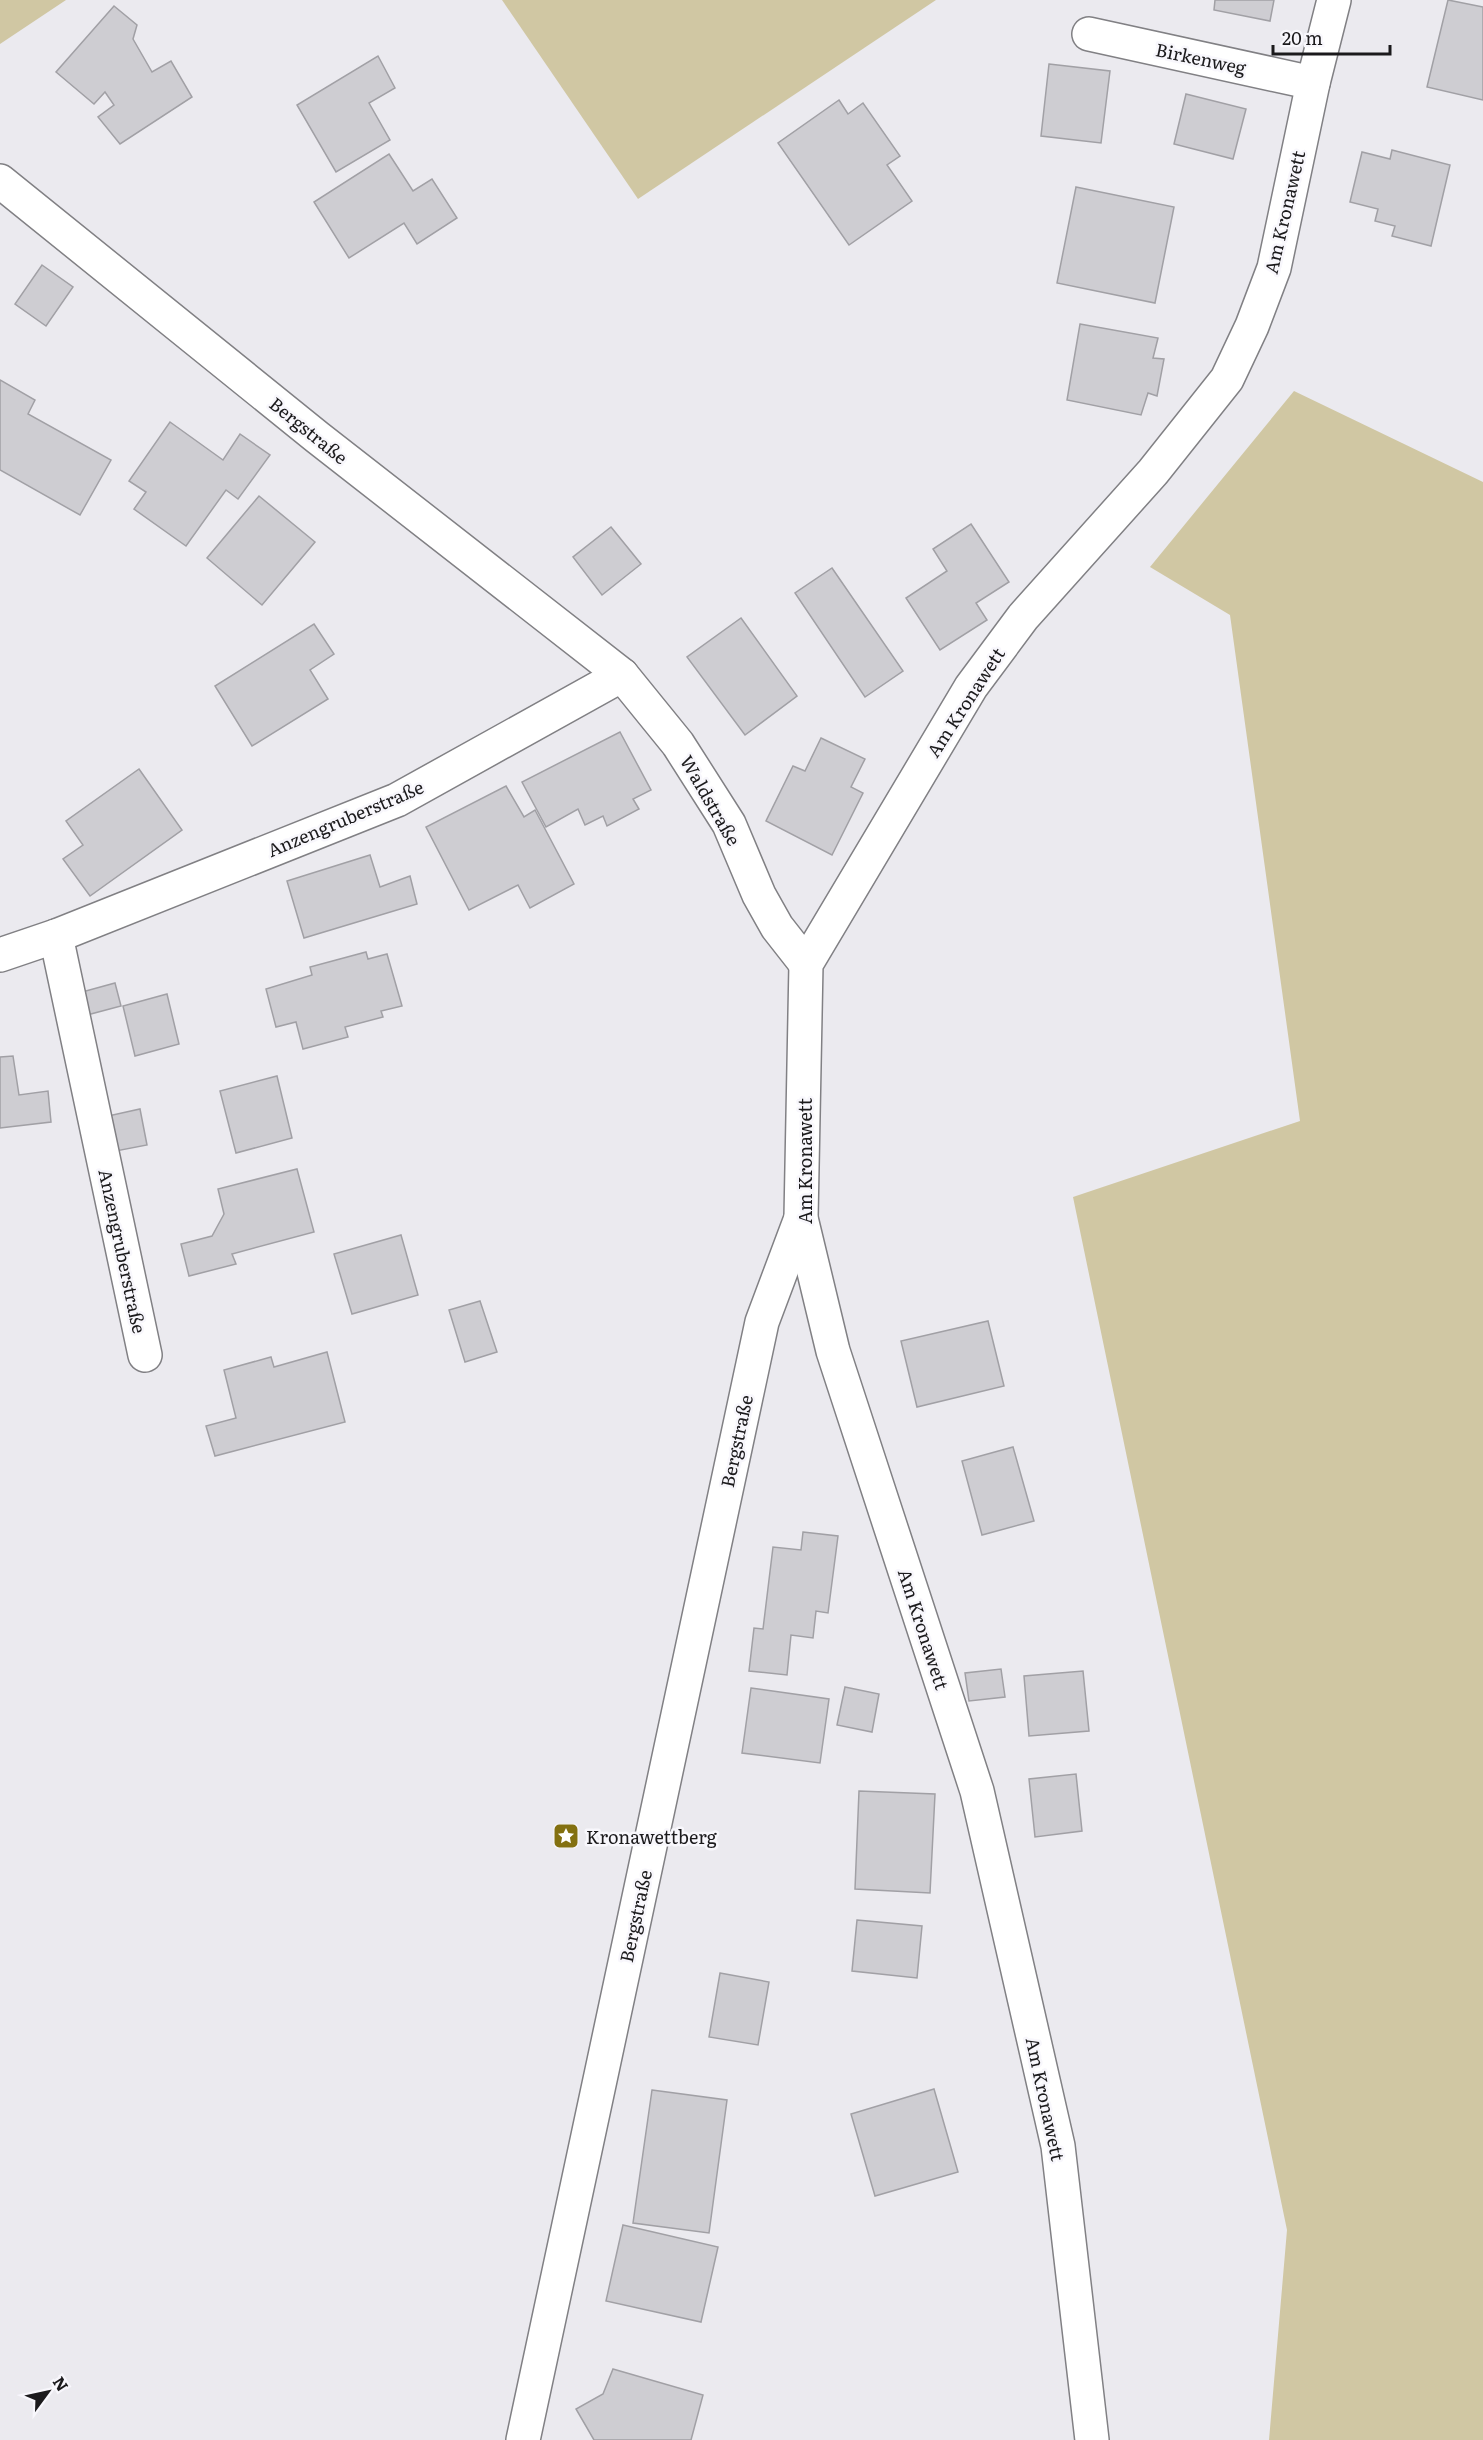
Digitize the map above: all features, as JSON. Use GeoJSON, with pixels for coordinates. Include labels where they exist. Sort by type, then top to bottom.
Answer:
{"type":"FeatureCollection","features":[{"type":"Feature","properties":{"kind":"street","name":"Am Kronawett"},"geometry":{"type":"LineString","coordinates":[[1092,2440],[1058,2146],[977,1791],[833,1351],[801,1218],[806,963],[971,687],[1023,617],[1153,472],[1227,379],[1252,326],[1274,268],[1312,83],[1334,0]]}},
{"type":"Feature","properties":{"kind":"street","name":"Birkenweg"},"geometry":{"type":"LineString","coordinates":[[1089,34],[1312,83]]}},
{"type":"Feature","properties":{"kind":"street","name":"Bergstraße"},"geometry":{"type":"LineString","coordinates":[[0,181],[317,437],[622,675]]}},
{"type":"Feature","properties":{"kind":"street","name":"Waldstraße"},"geometry":{"type":"LineString","coordinates":[[622,675],[678,744],[729,824],[759,895],[777,927],[806,963]]}},
{"type":"Feature","properties":{"kind":"street","name":"Anzengruberstraße"},"geometry":{"type":"LineString","coordinates":[[0,955],[56,936],[397,800],[622,675]]}},
{"type":"Feature","properties":{"kind":"street","name":"Anzengruberstraße"},"geometry":{"type":"LineString","coordinates":[[56,936],[145,1355]]}},
{"type":"Feature","properties":{"kind":"street","name":"Bergstraße"},"geometry":{"type":"LineString","coordinates":[[524,2440],[762,1322],[801,1218]]}},
{"type":"Feature","properties":{"kind":"shaded area"},"geometry":{"type":"Polygon","coordinates":[[[0,0],[66,0],[0,44],[0,0]]]}},
{"type":"Feature","properties":{"kind":"shaded area"},"geometry":{"type":"Polygon","coordinates":[[[502,0],[936,0],[638,199],[502,0]]]}},
{"type":"Feature","properties":{"kind":"shaded area"},"geometry":{"type":"Polygon","coordinates":[[[1294,391],[1483,482],[1483,2440],[1269,2440],[1287,2230],[1073,1197],[1300,1121],[1230,615],[1150,567],[1294,391]]]}},
{"type":"Feature","properties":{"kind":"building"},"geometry":{"type":"Polygon","coordinates":[[[1215,0],[1274,0],[1270,21],[1214,10],[1215,0]]]}},
{"type":"Feature","properties":{"kind":"building"},"geometry":{"type":"Polygon","coordinates":[[[1448,0],[1483,7],[1483,100],[1427,87],[1448,0]]]}},
{"type":"Feature","properties":{"kind":"building"},"geometry":{"type":"Polygon","coordinates":[[[114,6],[137,25],[133,39],[152,72],[171,61],[192,97],[120,144],[98,117],[114,105],[105,92],[94,104],[56,72],[114,6]]]}},
{"type":"Feature","properties":{"kind":"building"},"geometry":{"type":"Polygon","coordinates":[[[378,56],[395,88],[369,103],[390,140],[336,172],[297,105],[378,56]]]}},
{"type":"Feature","properties":{"kind":"building"},"geometry":{"type":"Polygon","coordinates":[[[1049,64],[1110,71],[1101,143],[1041,136],[1049,64]]]}},
{"type":"Feature","properties":{"kind":"building"},"geometry":{"type":"Polygon","coordinates":[[[1186,94],[1246,109],[1233,159],[1174,144],[1186,94]]]}},
{"type":"Feature","properties":{"kind":"building"},"geometry":{"type":"Polygon","coordinates":[[[839,100],[848,114],[863,103],[900,156],[887,165],[912,201],[849,245],[778,143],[839,100]]]}},
{"type":"Feature","properties":{"kind":"building"},"geometry":{"type":"Polygon","coordinates":[[[1392,150],[1450,165],[1431,246],[1392,236],[1395,226],[1375,221],[1378,209],[1350,202],[1362,152],[1390,159],[1392,150]]]}},
{"type":"Feature","properties":{"kind":"building"},"geometry":{"type":"Polygon","coordinates":[[[389,154],[413,191],[432,179],[457,218],[417,244],[404,223],[349,258],[314,202],[389,154]]]}},
{"type":"Feature","properties":{"kind":"building"},"geometry":{"type":"Polygon","coordinates":[[[1076,187],[1174,207],[1155,303],[1057,283],[1076,187]]]}},
{"type":"Feature","properties":{"kind":"building"},"geometry":{"type":"Polygon","coordinates":[[[42,265],[73,287],[46,326],[15,304],[42,265]]]}},
{"type":"Feature","properties":{"kind":"building"},"geometry":{"type":"Polygon","coordinates":[[[1080,324],[1158,338],[1153,358],[1164,359],[1157,396],[1148,393],[1141,415],[1067,400],[1080,324]]]}},
{"type":"Feature","properties":{"kind":"building"},"geometry":{"type":"Polygon","coordinates":[[[0,380],[35,400],[28,414],[111,460],[80,515],[0,470],[0,380]]]}},
{"type":"Feature","properties":{"kind":"building"},"geometry":{"type":"Polygon","coordinates":[[[170,422],[223,460],[240,434],[270,455],[238,499],[226,490],[186,546],[134,509],[146,492],[129,481],[170,422]]]}},
{"type":"Feature","properties":{"kind":"building"},"geometry":{"type":"Polygon","coordinates":[[[259,496],[315,542],[262,605],[207,558],[259,496]]]}},
{"type":"Feature","properties":{"kind":"building"},"geometry":{"type":"Polygon","coordinates":[[[971,524],[1009,582],[976,603],[987,620],[940,650],[906,598],[947,571],[933,549],[971,524]]]}},
{"type":"Feature","properties":{"kind":"building"},"geometry":{"type":"Polygon","coordinates":[[[611,527],[641,564],[602,595],[573,557],[611,527]]]}},
{"type":"Feature","properties":{"kind":"building"},"geometry":{"type":"Polygon","coordinates":[[[832,568],[903,671],[865,697],[795,593],[832,568]]]}},
{"type":"Feature","properties":{"kind":"building"},"geometry":{"type":"Polygon","coordinates":[[[741,618],[797,696],[745,735],[687,657],[741,618]]]}},
{"type":"Feature","properties":{"kind":"building"},"geometry":{"type":"Polygon","coordinates":[[[314,624],[334,654],[310,670],[328,699],[252,746],[215,686],[314,624]]]}},
{"type":"Feature","properties":{"kind":"building"},"geometry":{"type":"Polygon","coordinates":[[[620,732],[651,790],[633,799],[639,809],[607,826],[603,816],[585,825],[578,809],[546,827],[522,782],[620,732]]]}},
{"type":"Feature","properties":{"kind":"building"},"geometry":{"type":"Polygon","coordinates":[[[821,738],[865,759],[851,787],[863,793],[832,855],[766,821],[793,766],[805,771],[821,738]]]}},
{"type":"Feature","properties":{"kind":"building"},"geometry":{"type":"Polygon","coordinates":[[[139,769],[182,830],[90,896],[63,859],[83,845],[66,821],[139,769]]]}},
{"type":"Feature","properties":{"kind":"building"},"geometry":{"type":"Polygon","coordinates":[[[506,786],[524,817],[535,810],[574,884],[530,908],[518,885],[469,910],[426,827],[506,786]]]}},
{"type":"Feature","properties":{"kind":"building"},"geometry":{"type":"Polygon","coordinates":[[[370,855],[380,887],[410,876],[417,904],[304,938],[287,881],[370,855]]]}},
{"type":"Feature","properties":{"kind":"building"},"geometry":{"type":"Polygon","coordinates":[[[366,952],[368,959],[387,954],[402,1006],[381,1011],[383,1017],[345,1027],[348,1037],[303,1049],[296,1022],[276,1027],[266,989],[312,975],[310,967],[366,952]]]}},
{"type":"Feature","properties":{"kind":"building"},"geometry":{"type":"Polygon","coordinates":[[[115,983],[121,1006],[87,1015],[82,992],[115,983]]]}},
{"type":"Feature","properties":{"kind":"building"},"geometry":{"type":"Polygon","coordinates":[[[167,994],[179,1044],[135,1056],[123,1006],[167,994]]]}},
{"type":"Feature","properties":{"kind":"building"},"geometry":{"type":"Polygon","coordinates":[[[13,1056],[19,1095],[48,1091],[51,1122],[0,1128],[0,1057],[13,1056]]]}},
{"type":"Feature","properties":{"kind":"building"},"geometry":{"type":"Polygon","coordinates":[[[277,1076],[292,1138],[236,1153],[220,1091],[277,1076]]]}},
{"type":"Feature","properties":{"kind":"building"},"geometry":{"type":"Polygon","coordinates":[[[140,1109],[147,1145],[116,1151],[108,1116],[140,1109]]]}},
{"type":"Feature","properties":{"kind":"building"},"geometry":{"type":"Polygon","coordinates":[[[297,1169],[314,1232],[232,1254],[236,1264],[189,1276],[181,1244],[212,1236],[224,1214],[218,1189],[297,1169]]]}},
{"type":"Feature","properties":{"kind":"building"},"geometry":{"type":"Polygon","coordinates":[[[401,1235],[418,1295],[352,1314],[334,1254],[401,1235]]]}},
{"type":"Feature","properties":{"kind":"building"},"geometry":{"type":"Polygon","coordinates":[[[480,1301],[497,1352],[465,1362],[449,1310],[480,1301]]]}},
{"type":"Feature","properties":{"kind":"building"},"geometry":{"type":"Polygon","coordinates":[[[988,1321],[1004,1386],[917,1407],[901,1341],[988,1321]]]}},
{"type":"Feature","properties":{"kind":"building"},"geometry":{"type":"Polygon","coordinates":[[[327,1352],[345,1422],[215,1456],[206,1426],[236,1418],[224,1370],[271,1357],[274,1367],[327,1352]]]}},
{"type":"Feature","properties":{"kind":"building"},"geometry":{"type":"Polygon","coordinates":[[[1013,1447],[1034,1521],[982,1535],[962,1461],[1013,1447]]]}},
{"type":"Feature","properties":{"kind":"building"},"geometry":{"type":"Polygon","coordinates":[[[803,1532],[838,1536],[828,1613],[816,1611],[813,1638],[791,1635],[787,1675],[749,1671],[754,1628],[763,1629],[773,1547],[801,1550],[803,1532]]]}},
{"type":"Feature","properties":{"kind":"building"},"geometry":{"type":"Polygon","coordinates":[[[1001,1669],[1005,1697],[969,1701],[965,1673],[1001,1669]]]}},
{"type":"Feature","properties":{"kind":"building"},"geometry":{"type":"Polygon","coordinates":[[[1083,1671],[1089,1731],[1029,1736],[1024,1676],[1083,1671]]]}},
{"type":"Feature","properties":{"kind":"building"},"geometry":{"type":"Polygon","coordinates":[[[845,1687],[879,1694],[872,1732],[837,1725],[845,1687]]]}},
{"type":"Feature","properties":{"kind":"building"},"geometry":{"type":"Polygon","coordinates":[[[751,1688],[829,1699],[820,1763],[742,1753],[751,1688]]]}},
{"type":"Feature","properties":{"kind":"building"},"geometry":{"type":"Polygon","coordinates":[[[1076,1774],[1082,1831],[1035,1837],[1029,1779],[1076,1774]]]}},
{"type":"Feature","properties":{"kind":"building"},"geometry":{"type":"Polygon","coordinates":[[[859,1791],[935,1794],[930,1893],[855,1889],[859,1791]]]}},
{"type":"Feature","properties":{"kind":"building"},"geometry":{"type":"Polygon","coordinates":[[[857,1920],[922,1926],[917,1978],[852,1971],[857,1920]]]}},
{"type":"Feature","properties":{"kind":"building"},"geometry":{"type":"Polygon","coordinates":[[[720,1973],[769,1982],[758,2045],[709,2037],[720,1973]]]}},
{"type":"Feature","properties":{"kind":"building"},"geometry":{"type":"Polygon","coordinates":[[[934,2089],[958,2172],[875,2196],[851,2114],[934,2089]]]}},
{"type":"Feature","properties":{"kind":"building"},"geometry":{"type":"Polygon","coordinates":[[[652,2090],[727,2100],[709,2233],[633,2223],[652,2090]]]}},
{"type":"Feature","properties":{"kind":"building"},"geometry":{"type":"Polygon","coordinates":[[[623,2225],[718,2247],[701,2322],[606,2301],[623,2225]]]}},
{"type":"Feature","properties":{"kind":"building"},"geometry":{"type":"Polygon","coordinates":[[[613,2369],[703,2395],[691,2440],[594,2440],[576,2409],[603,2394],[613,2369]]]}},
{"type":"Feature","properties":{"kind":"place","name":"Kronawettberg"},"geometry":{"type":"Point","coordinates":[566,1836]}}]}
